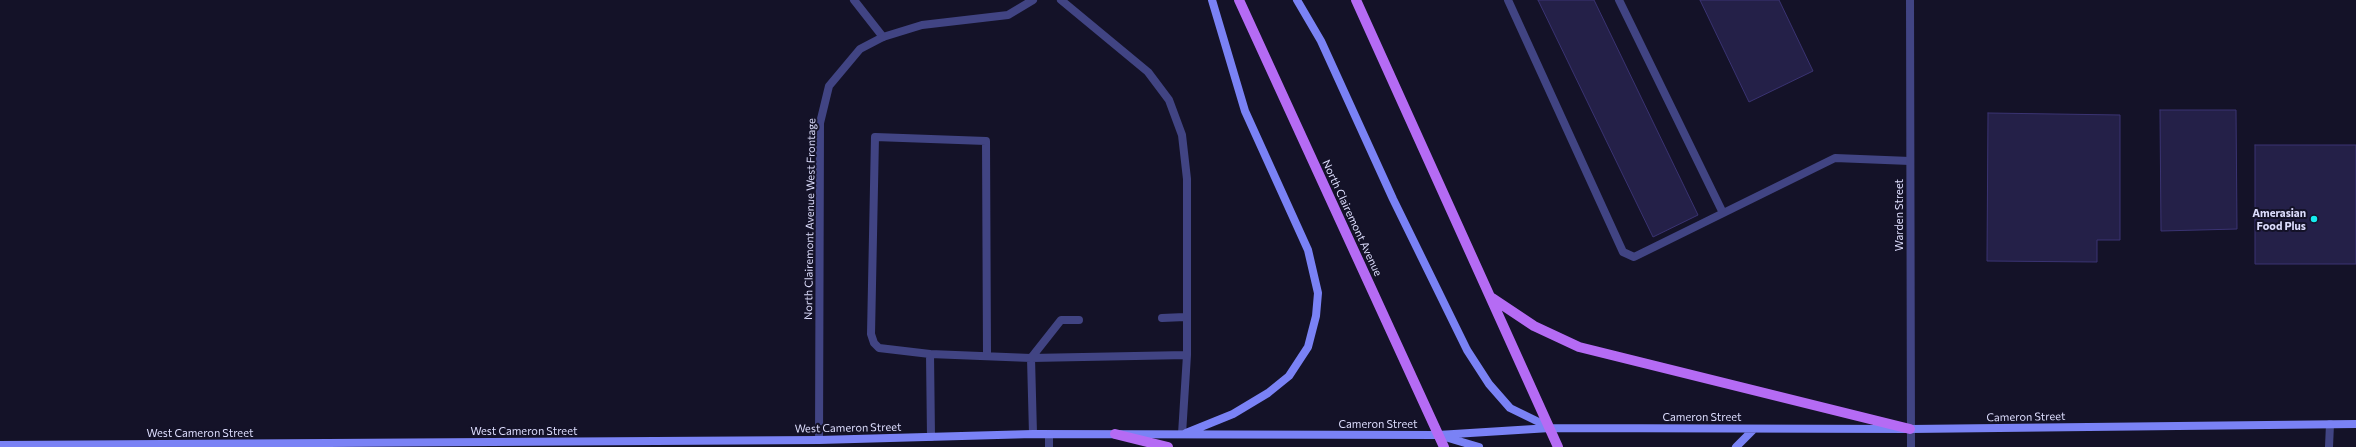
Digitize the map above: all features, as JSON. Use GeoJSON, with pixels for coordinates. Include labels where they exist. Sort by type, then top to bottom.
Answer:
{"type":"FeatureCollection","features":[{"type":"Feature","properties":{"kind":"main road"},"geometry":{"type":"LineString","coordinates":[[1182,434],[1233,414],[1268,393],[1289,376],[1308,347],[1316,316],[1318,293],[1308,250],[1245,111],[1212,0]]}},
{"type":"Feature","properties":{"kind":"main road","name":"North Clairemont Avenue"},"geometry":{"type":"LineString","coordinates":[[1239,0],[1444,447]]}},
{"type":"Feature","properties":{"kind":"main road"},"geometry":{"type":"LineString","coordinates":[[1298,0],[1321,41],[1393,198],[1466,350],[1489,384],[1510,408],[1550,428]]}},
{"type":"Feature","properties":{"kind":"main road"},"geometry":{"type":"LineString","coordinates":[[1356,0],[1558,447]]}},
{"type":"Feature","properties":{"kind":"main road"},"geometry":{"type":"LineString","coordinates":[[1491,297],[1534,326],[1579,347],[1910,429]]}},
{"type":"Feature","properties":{"kind":"main road","name":"Cameron Street"},"geometry":{"type":"LineString","coordinates":[[1049,434],[1438,435],[1550,428],[1910,429],[2356,424]]}},
{"type":"Feature","properties":{"kind":"main road"},"geometry":{"type":"LineString","coordinates":[[1736,447],[1754,429]]}},
{"type":"Feature","properties":{"kind":"main road","name":"West Cameron Street"},"geometry":{"type":"LineString","coordinates":[[0,445],[421,445],[819,440],[1049,434]]}},
{"type":"Feature","properties":{"kind":"main road"},"geometry":{"type":"LineString","coordinates":[[1115,434],[1168,447]]}},
{"type":"Feature","properties":{"kind":"main road"},"geometry":{"type":"LineString","coordinates":[[1438,435],[1479,447]]}},
{"type":"Feature","properties":{"kind":"street"},"geometry":{"type":"LineString","coordinates":[[854,0],[883,37]]}},
{"type":"Feature","properties":{"kind":"street","name":"North Clairemont Avenue West Frontage"},"geometry":{"type":"LineString","coordinates":[[819,440],[820,123],[829,86],[860,49],[883,37],[922,25],[1008,15],[1033,0]]}},
{"type":"Feature","properties":{"kind":"street"},"geometry":{"type":"LineString","coordinates":[[1061,0],[1148,72],[1169,100],[1182,135],[1187,179],[1185,317],[1187,355],[1182,434]]}},
{"type":"Feature","properties":{"kind":"street"},"geometry":{"type":"LineString","coordinates":[[1508,0],[1623,252],[1634,256],[1835,158],[1910,161]]}},
{"type":"Feature","properties":{"kind":"street"},"geometry":{"type":"LineString","coordinates":[[1618,0],[1723,213]]}},
{"type":"Feature","properties":{"kind":"street","name":"Warden Street"},"geometry":{"type":"LineString","coordinates":[[1910,0],[1911,447]]}},
{"type":"Feature","properties":{"kind":"street"},"geometry":{"type":"LineString","coordinates":[[987,355],[986,141],[875,137],[871,334],[874,343],[878,348],[930,354],[987,355],[1031,358],[1187,355]]}},
{"type":"Feature","properties":{"kind":"street"},"geometry":{"type":"LineString","coordinates":[[1162,318],[1185,317]]}},
{"type":"Feature","properties":{"kind":"street"},"geometry":{"type":"LineString","coordinates":[[1033,434],[1031,358],[1061,320],[1079,320]]}},
{"type":"Feature","properties":{"kind":"street"},"geometry":{"type":"LineString","coordinates":[[930,354],[931,437]]}},
{"type":"Feature","properties":{"kind":"street"},"geometry":{"type":"LineString","coordinates":[[2329,447],[2330,424]]}},
{"type":"Feature","properties":{"kind":"street"},"geometry":{"type":"LineString","coordinates":[[1049,434],[1049,447]]}},
{"type":"Feature","properties":{"kind":"building"},"geometry":{"type":"Polygon","coordinates":[[[1538,0],[1594,0],[1698,215],[1653,237],[1538,0]]]}},
{"type":"Feature","properties":{"kind":"building"},"geometry":{"type":"Polygon","coordinates":[[[1700,0],[1779,0],[1813,71],[1749,102],[1700,0]]]}},
{"type":"Feature","properties":{"kind":"building"},"geometry":{"type":"Polygon","coordinates":[[[2160,110],[2236,110],[2237,229],[2161,231],[2160,110]]]}},
{"type":"Feature","properties":{"kind":"building"},"geometry":{"type":"Polygon","coordinates":[[[1988,113],[2120,115],[2120,240],[2097,240],[2097,262],[1987,261],[1988,113]]]}},
{"type":"Feature","properties":{"kind":"building"},"geometry":{"type":"Polygon","coordinates":[[[2255,145],[2356,145],[2356,264],[2255,264],[2255,145]]]}},
{"type":"Feature","properties":{"kind":"place","name":"Amerasian Food Plus"},"geometry":{"type":"Point","coordinates":[2314,219]}}]}
